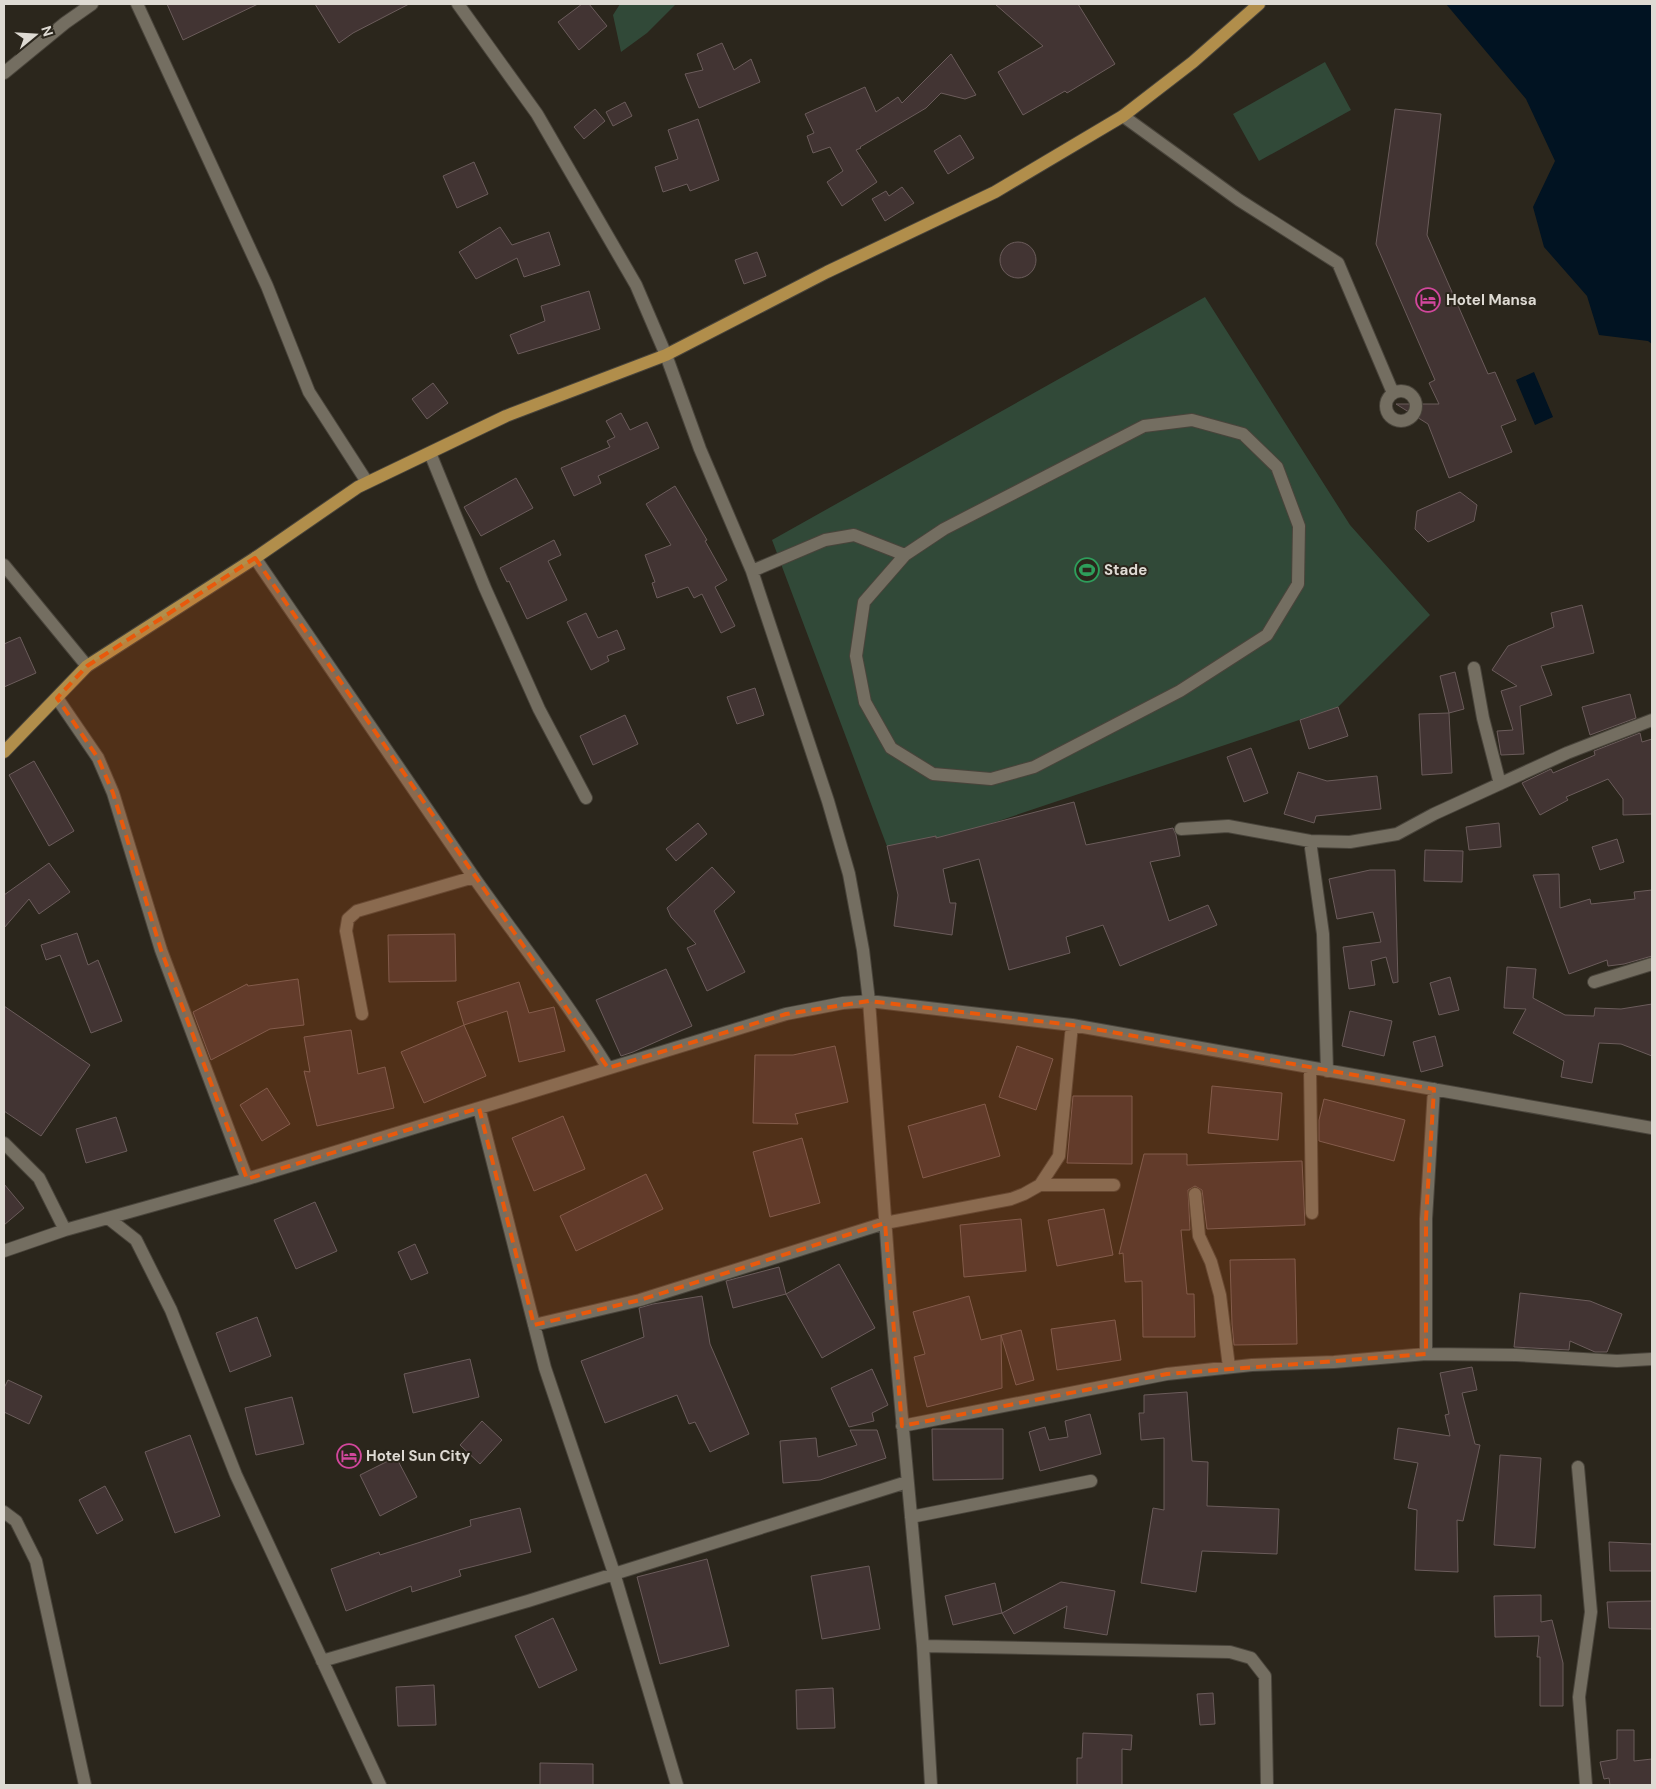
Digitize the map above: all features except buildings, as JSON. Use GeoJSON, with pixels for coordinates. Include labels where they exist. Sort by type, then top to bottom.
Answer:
{"type":"FeatureCollection","features":[{"type":"Feature","properties":{"kind":"main road"},"geometry":{"type":"LineString","coordinates":[[4,752],[87,666],[255,558],[358,487],[506,416],[666,355],[827,272],[995,192],[1123,116],[1193,62],[1259,4]]}},
{"type":"Feature","properties":{"kind":"street"},"geometry":{"type":"LineString","coordinates":[[4,73],[65,23],[92,4]]}},
{"type":"Feature","properties":{"kind":"street"},"geometry":{"type":"LineString","coordinates":[[137,4],[267,286],[309,392],[367,482]]}},
{"type":"Feature","properties":{"kind":"street"},"geometry":{"type":"LineString","coordinates":[[458,4],[537,114],[636,285],[666,355],[700,449],[752,571],[828,801],[848,874],[863,950],[869,1001],[885,1223],[923,1646],[931,1785]]}},
{"type":"Feature","properties":{"kind":"street"},"geometry":{"type":"LineString","coordinates":[[1123,116],[1239,200],[1338,263],[1393,393]]}},
{"type":"Feature","properties":{"kind":"street"},"geometry":{"type":"LineString","coordinates":[[1192,420],[1243,434],[1277,467],[1299,526],[1298,584],[1267,635],[1180,691],[1034,767],[991,780],[933,774],[891,748],[864,702],[856,656],[864,602],[905,555],[944,529],[1144,426],[1192,420]]}},
{"type":"Feature","properties":{"kind":"street"},"geometry":{"type":"LineString","coordinates":[[430,453],[485,588],[539,709],[586,798]]}},
{"type":"Feature","properties":{"kind":"street"},"geometry":{"type":"LineString","coordinates":[[752,571],[825,540],[854,535],[905,555]]}},
{"type":"Feature","properties":{"kind":"street"},"geometry":{"type":"LineString","coordinates":[[255,558],[474,877],[583,1026],[608,1068]]}},
{"type":"Feature","properties":{"kind":"street"},"geometry":{"type":"LineString","coordinates":[[4,565],[87,666]]}},
{"type":"Feature","properties":{"kind":"street"},"geometry":{"type":"LineString","coordinates":[[1474,668],[1483,718],[1500,784]]}},
{"type":"Feature","properties":{"kind":"street"},"geometry":{"type":"LineString","coordinates":[[57,698],[98,758],[113,793],[161,950],[247,1179]]}},
{"type":"Feature","properties":{"kind":"street"},"geometry":{"type":"LineString","coordinates":[[1181,829],[1228,826],[1310,841],[1350,842],[1397,834],[1434,814],[1567,753],[1652,720]]}},
{"type":"Feature","properties":{"kind":"street"},"geometry":{"type":"LineString","coordinates":[[1310,841],[1323,934],[1327,1071]]}},
{"type":"Feature","properties":{"kind":"street"},"geometry":{"type":"LineString","coordinates":[[362,1014],[346,931],[348,919],[357,911],[474,877]]}},
{"type":"Feature","properties":{"kind":"street"},"geometry":{"type":"LineString","coordinates":[[1594,982],[1652,964]]}},
{"type":"Feature","properties":{"kind":"street"},"geometry":{"type":"LineString","coordinates":[[4,1251],[65,1230],[247,1179],[786,1014],[843,1003],[869,1001],[1072,1025],[1652,1128]]}},
{"type":"Feature","properties":{"kind":"street"},"geometry":{"type":"LineString","coordinates":[[534,1325],[640,1300],[885,1223],[1011,1200],[1024,1194],[1040,1185],[1059,1156],[1072,1025]]}},
{"type":"Feature","properties":{"kind":"street"},"geometry":{"type":"LineString","coordinates":[[1310,1068],[1312,1212]]}},
{"type":"Feature","properties":{"kind":"street"},"geometry":{"type":"LineString","coordinates":[[1426,1354],[1426,1219],[1434,1090]]}},
{"type":"Feature","properties":{"kind":"street"},"geometry":{"type":"LineString","coordinates":[[479,1108],[545,1368],[614,1573],[677,1785]]}},
{"type":"Feature","properties":{"kind":"street"},"geometry":{"type":"LineString","coordinates":[[4,1144],[39,1178],[65,1230]]}},
{"type":"Feature","properties":{"kind":"street"},"geometry":{"type":"LineString","coordinates":[[1040,1185],[1114,1186]]}},
{"type":"Feature","properties":{"kind":"street"},"geometry":{"type":"LineString","coordinates":[[1195,1194],[1199,1236],[1211,1262],[1220,1295],[1229,1367]]}},
{"type":"Feature","properties":{"kind":"street"},"geometry":{"type":"LineString","coordinates":[[108,1218],[136,1240],[170,1310],[236,1475],[380,1785]]}},
{"type":"Feature","properties":{"kind":"street"},"geometry":{"type":"LineString","coordinates":[[902,1426],[1167,1374],[1229,1367],[1334,1362],[1426,1354],[1516,1355],[1617,1361],[1652,1359]]}},
{"type":"Feature","properties":{"kind":"street"},"geometry":{"type":"LineString","coordinates":[[1578,1467],[1590,1612],[1579,1697],[1586,1785]]}},
{"type":"Feature","properties":{"kind":"street"},"geometry":{"type":"LineString","coordinates":[[910,1517],[1091,1480]]}},
{"type":"Feature","properties":{"kind":"street"},"geometry":{"type":"LineString","coordinates":[[322,1661],[528,1601],[907,1482]]}},
{"type":"Feature","properties":{"kind":"street"},"geometry":{"type":"LineString","coordinates":[[4,1512],[16,1521],[36,1561],[84,1785]]}},
{"type":"Feature","properties":{"kind":"street"},"geometry":{"type":"LineString","coordinates":[[923,1646],[1230,1652],[1251,1658],[1265,1676],[1267,1785]]}},
{"type":"Feature","properties":{"kind":"highlighted area"},"geometry":{"type":"Polygon","coordinates":[[[255,558],[608,1068],[786,1014],[869,1001],[1072,1025],[1434,1089],[1426,1219],[1426,1354],[1167,1374],[902,1426],[885,1223],[640,1300],[534,1325],[479,1108],[247,1179],[161,950],[113,793],[98,758],[57,698],[87,666],[255,558]]]}},
{"type":"Feature","properties":{"kind":"green space"},"geometry":{"type":"Polygon","coordinates":[[[620,4],[676,4],[647,33],[621,52],[613,15],[620,4]]]}},
{"type":"Feature","properties":{"kind":"green space"},"geometry":{"type":"Polygon","coordinates":[[[1325,62],[1351,110],[1259,161],[1233,114],[1325,62]]]}},
{"type":"Feature","properties":{"kind":"green space","name":"Stade"},"geometry":{"type":"Polygon","coordinates":[[[1205,297],[1350,525],[1430,615],[1338,707],[891,857],[772,540],[1205,297]]]}},
{"type":"Feature","properties":{"kind":"water"},"geometry":{"type":"Polygon","coordinates":[[[1446,4],[1652,4],[1652,344],[1648,341],[1599,335],[1587,296],[1544,247],[1533,207],[1555,161],[1526,99],[1446,4]]]}},
{"type":"Feature","properties":{"kind":"water"},"geometry":{"type":"Polygon","coordinates":[[[1534,372],[1553,417],[1535,425],[1516,380],[1534,372]]]}},
{"type":"Feature","properties":{"kind":"place","name":"Hotel Mansa"},"geometry":{"type":"Point","coordinates":[1428,300]}},
{"type":"Feature","properties":{"kind":"place","name":"Stade"},"geometry":{"type":"Point","coordinates":[1087,570]}},
{"type":"Feature","properties":{"kind":"place","name":"Hotel Sun City"},"geometry":{"type":"Point","coordinates":[349,1456]}}]}
